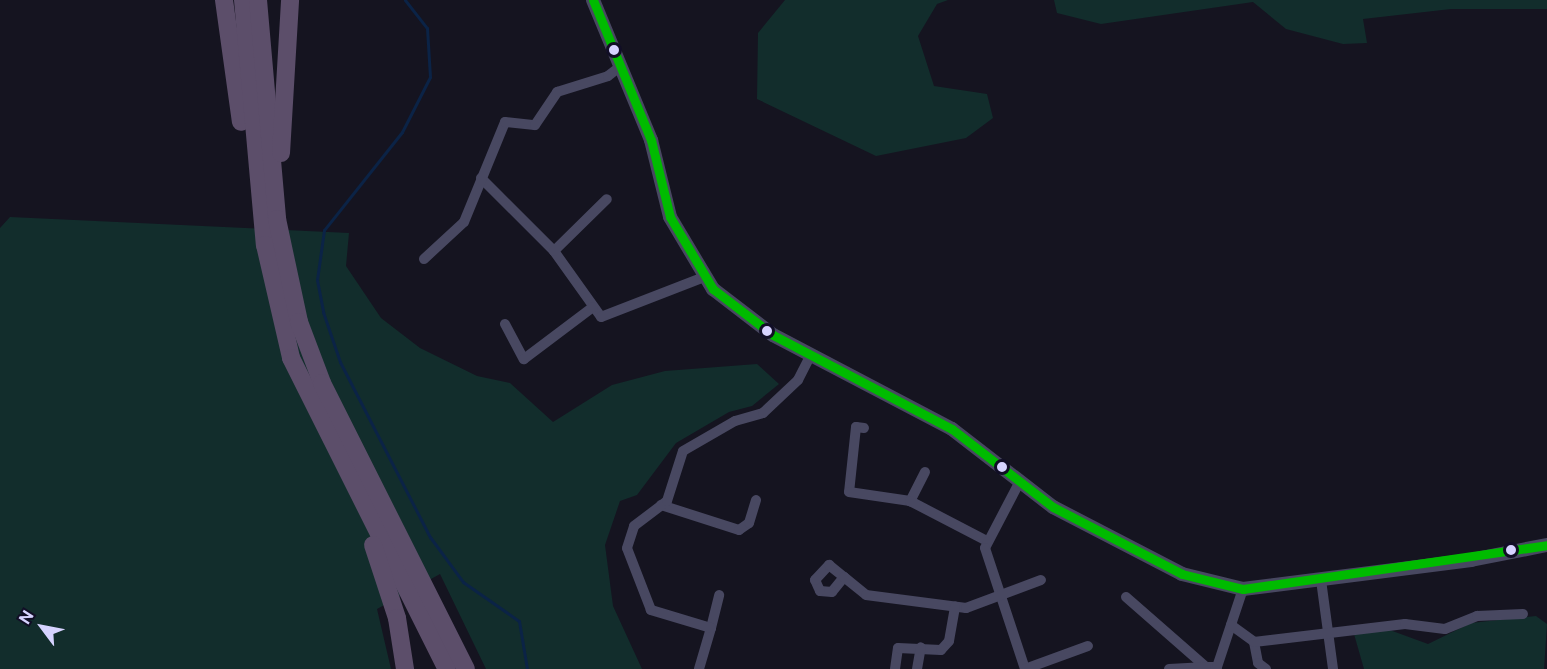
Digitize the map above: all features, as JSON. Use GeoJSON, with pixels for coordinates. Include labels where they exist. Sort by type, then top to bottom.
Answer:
{"type":"FeatureCollection","features":[{"type":"Feature","properties":{"kind":"highway"},"geometry":{"type":"LineString","coordinates":[[224,0],[252,203],[291,358],[330,441],[447,669]]}},
{"type":"Feature","properties":{"kind":"highway"},"geometry":{"type":"LineString","coordinates":[[243,0],[260,201],[273,288]]}},
{"type":"Feature","properties":{"kind":"highway"},"geometry":{"type":"LineString","coordinates":[[258,0],[277,219],[299,322],[322,383],[465,669]]}},
{"type":"Feature","properties":{"kind":"highway"},"geometry":{"type":"LineString","coordinates":[[290,0],[281,96],[282,201],[299,322]]}},
{"type":"Feature","properties":{"kind":"highway"},"geometry":{"type":"LineString","coordinates":[[330,441],[381,564],[405,669]]}},
{"type":"Feature","properties":{"kind":"highway"},"geometry":{"type":"LineString","coordinates":[[443,622],[473,669]]}},
{"type":"Feature","properties":{"kind":"street"},"geometry":{"type":"LineString","coordinates":[[593,0],[651,140],[670,217],[704,278],[745,317],[811,355],[952,429],[1019,483],[1182,574],[1243,589],[1321,580],[1547,545]]}},
{"type":"Feature","properties":{"kind":"street"},"geometry":{"type":"LineString","coordinates":[[424,259],[464,222],[505,122],[534,125],[558,92],[624,72]]}},
{"type":"Feature","properties":{"kind":"street"},"geometry":{"type":"LineString","coordinates":[[482,178],[554,251],[601,317],[704,278]]}},
{"type":"Feature","properties":{"kind":"street"},"geometry":{"type":"LineString","coordinates":[[554,251],[607,199]]}},
{"type":"Feature","properties":{"kind":"street"},"geometry":{"type":"LineString","coordinates":[[505,324],[524,359],[593,308]]}},
{"type":"Feature","properties":{"kind":"street"},"geometry":{"type":"LineString","coordinates":[[711,628],[651,610],[627,549],[634,526],[661,505],[683,451],[735,421],[763,413],[798,380],[811,355]]}},
{"type":"Feature","properties":{"kind":"street"},"geometry":{"type":"LineString","coordinates":[[864,428],[856,428],[849,492],[910,501],[987,541]]}},
{"type":"Feature","properties":{"kind":"street"},"geometry":{"type":"LineString","coordinates":[[910,501],[925,472]]}},
{"type":"Feature","properties":{"kind":"street"},"geometry":{"type":"LineString","coordinates":[[1019,483],[987,541],[986,560],[1025,669],[1088,646]]}},
{"type":"Feature","properties":{"kind":"street"},"geometry":{"type":"LineString","coordinates":[[661,505],[739,530],[749,523],[756,500]]}},
{"type":"Feature","properties":{"kind":"street"},"geometry":{"type":"LineString","coordinates":[[844,577],[866,595],[955,607],[998,596],[1041,580]]}},
{"type":"Feature","properties":{"kind":"street"},"geometry":{"type":"LineString","coordinates":[[1321,580],[1326,632],[1333,669]]}},
{"type":"Feature","properties":{"kind":"street"},"geometry":{"type":"LineString","coordinates":[[1211,667],[1231,625],[1243,589]]}},
{"type":"Feature","properties":{"kind":"street"},"geometry":{"type":"LineString","coordinates":[[699,669],[719,596]]}},
{"type":"Feature","properties":{"kind":"street"},"geometry":{"type":"LineString","coordinates":[[1126,597],[1211,667]]}},
{"type":"Feature","properties":{"kind":"street"},"geometry":{"type":"LineString","coordinates":[[895,669],[898,648],[921,647],[941,650],[949,641],[955,607]]}},
{"type":"Feature","properties":{"kind":"street"},"geometry":{"type":"LineString","coordinates":[[1254,642],[1405,624],[1445,629],[1477,616],[1523,614]]}},
{"type":"Feature","properties":{"kind":"street"},"geometry":{"type":"LineString","coordinates":[[1231,625],[1254,642],[1258,663],[1266,669]]}},
{"type":"Feature","properties":{"kind":"street"},"geometry":{"type":"LineString","coordinates":[[917,669],[921,647]]}},
{"type":"Feature","properties":{"kind":"street"},"geometry":{"type":"LineString","coordinates":[[1169,669],[1211,667]]}},
{"type":"Feature","properties":{"kind":"green space"},"geometry":{"type":"Polygon","coordinates":[[[785,0],[948,0],[937,4],[918,36],[934,86],[987,94],[993,118],[966,138],[876,156],[757,99],[758,33],[785,0]]]}},
{"type":"Feature","properties":{"kind":"green space"},"geometry":{"type":"Polygon","coordinates":[[[1054,0],[1547,0],[1547,9],[1451,9],[1363,19],[1367,43],[1343,44],[1286,29],[1253,2],[1101,24],[1057,13],[1054,0]]]}},
{"type":"Feature","properties":{"kind":"green space"},"geometry":{"type":"Polygon","coordinates":[[[10,217],[349,233],[346,266],[381,318],[420,348],[477,376],[510,383],[553,422],[612,385],[665,371],[757,364],[779,384],[752,406],[729,412],[676,443],[637,495],[620,501],[605,545],[613,606],[642,669],[486,669],[440,574],[377,609],[391,669],[0,669],[0,228],[10,217]]]}},
{"type":"Feature","properties":{"kind":"green space"},"geometry":{"type":"Polygon","coordinates":[[[1536,616],[1547,624],[1544,669],[1364,669],[1354,634],[1387,629],[1428,644],[1471,623],[1536,616]]]}},
{"type":"Feature","properties":{"kind":"waterway"},"geometry":{"type":"LineString","coordinates":[[405,0],[427,28],[430,77],[402,132],[324,230],[317,280],[323,312],[340,362],[430,537],[463,582],[519,621],[527,669]]}},
{"type":"Feature","properties":{"kind":"transit line"},"geometry":{"type":"LineString","coordinates":[[593,0],[651,140],[670,217],[713,289],[773,335],[952,429],[1053,507],[1182,574],[1243,589],[1547,545]]}}]}
